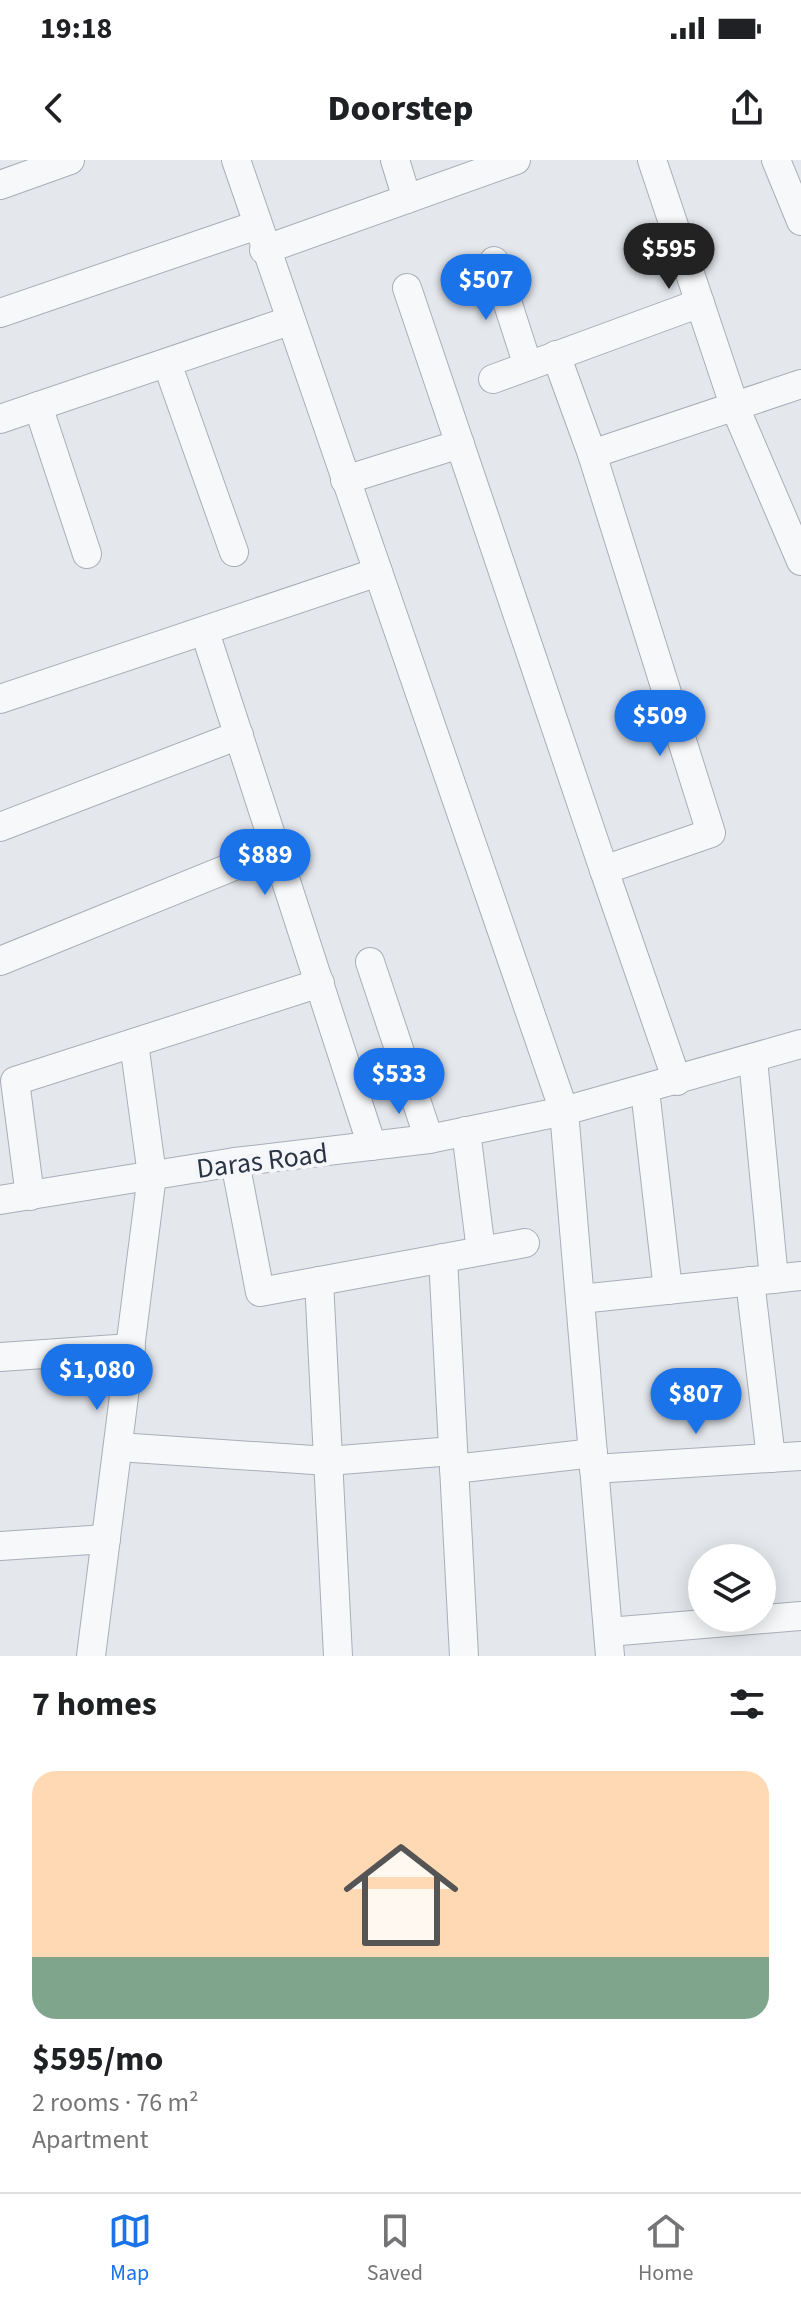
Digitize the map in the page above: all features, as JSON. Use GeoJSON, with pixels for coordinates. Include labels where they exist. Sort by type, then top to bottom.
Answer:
{"type":"FeatureCollection","features":[{"type":"Feature","properties":{"kind":"street"},"geometry":{"type":"LineString","coordinates":[[0,185],[70,160]]}},
{"type":"Feature","properties":{"kind":"street"},"geometry":{"type":"LineString","coordinates":[[236,160],[260,237],[564,1111],[609,1644],[801,1616]]}},
{"type":"Feature","properties":{"kind":"street"},"geometry":{"type":"LineString","coordinates":[[395,160],[407,199]]}},
{"type":"Feature","properties":{"kind":"street"},"geometry":{"type":"LineString","coordinates":[[0,313],[260,237],[407,199],[516,160]]}},
{"type":"Feature","properties":{"kind":"street"},"geometry":{"type":"LineString","coordinates":[[652,160],[734,405],[801,561]]}},
{"type":"Feature","properties":{"kind":"street"},"geometry":{"type":"LineString","coordinates":[[776,160],[798,206]]}},
{"type":"Feature","properties":{"kind":"street"},"geometry":{"type":"LineString","coordinates":[[494,261],[528,366]]}},
{"type":"Feature","properties":{"kind":"street"},"geometry":{"type":"LineString","coordinates":[[407,288],[677,1081]]}},
{"type":"Feature","properties":{"kind":"street"},"geometry":{"type":"LineString","coordinates":[[493,379],[700,303]]}},
{"type":"Feature","properties":{"kind":"street"},"geometry":{"type":"LineString","coordinates":[[0,419],[289,321]]}},
{"type":"Feature","properties":{"kind":"street"},"geometry":{"type":"LineString","coordinates":[[556,355],[592,454],[711,833],[604,870]]}},
{"type":"Feature","properties":{"kind":"street"},"geometry":{"type":"LineString","coordinates":[[167,363],[234,552]]}},
{"type":"Feature","properties":{"kind":"street"},"geometry":{"type":"LineString","coordinates":[[592,454],[801,384]]}},
{"type":"Feature","properties":{"kind":"street"},"geometry":{"type":"LineString","coordinates":[[38,406],[87,554]]}},
{"type":"Feature","properties":{"kind":"street"},"geometry":{"type":"LineString","coordinates":[[345,480],[460,444]]}},
{"type":"Feature","properties":{"kind":"street"},"geometry":{"type":"LineString","coordinates":[[0,699],[378,572]]}},
{"type":"Feature","properties":{"kind":"street"},"geometry":{"type":"LineString","coordinates":[[205,632],[372,1146]]}},
{"type":"Feature","properties":{"kind":"street"},"geometry":{"type":"LineString","coordinates":[[0,827],[239,735]]}},
{"type":"Feature","properties":{"kind":"street"},"geometry":{"type":"LineString","coordinates":[[0,961],[276,849]]}},
{"type":"Feature","properties":{"kind":"street"},"geometry":{"type":"LineString","coordinates":[[370,962],[429,1139]]}},
{"type":"Feature","properties":{"kind":"street"},"geometry":{"type":"LineString","coordinates":[[30,1196],[15,1081],[320,983]]}},
{"type":"Feature","properties":{"kind":"street"},"geometry":{"type":"LineString","coordinates":[[91,1656],[152,1175],[134,1043]]}},
{"type":"Feature","properties":{"kind":"street","name":"Daras Road"},"geometry":{"type":"LineString","coordinates":[[0,1200],[235,1162],[429,1139],[564,1111],[801,1044]]}},
{"type":"Feature","properties":{"kind":"street"},"geometry":{"type":"LineString","coordinates":[[753,1059],[775,1279],[771,1458]]}},
{"type":"Feature","properties":{"kind":"street"},"geometry":{"type":"LineString","coordinates":[[645,1090],[668,1290]]}},
{"type":"Feature","properties":{"kind":"street"},"geometry":{"type":"LineString","coordinates":[[466,1131],[481,1251]]}},
{"type":"Feature","properties":{"kind":"street"},"geometry":{"type":"LineString","coordinates":[[235,1162],[260,1292],[525,1243]]}},
{"type":"Feature","properties":{"kind":"street"},"geometry":{"type":"LineString","coordinates":[[443,1258],[464,1656]]}},
{"type":"Feature","properties":{"kind":"street"},"geometry":{"type":"LineString","coordinates":[[580,1299],[775,1279]]}},
{"type":"Feature","properties":{"kind":"street"},"geometry":{"type":"LineString","coordinates":[[319,1281],[338,1656]]}},
{"type":"Feature","properties":{"kind":"street"},"geometry":{"type":"LineString","coordinates":[[0,1357],[131,1348]]}},
{"type":"Feature","properties":{"kind":"street"},"geometry":{"type":"LineString","coordinates":[[118,1447],[328,1461],[594,1461],[801,1456]]}},
{"type":"Feature","properties":{"kind":"street"},"geometry":{"type":"LineString","coordinates":[[0,1546],[106,1539]]}}]}
